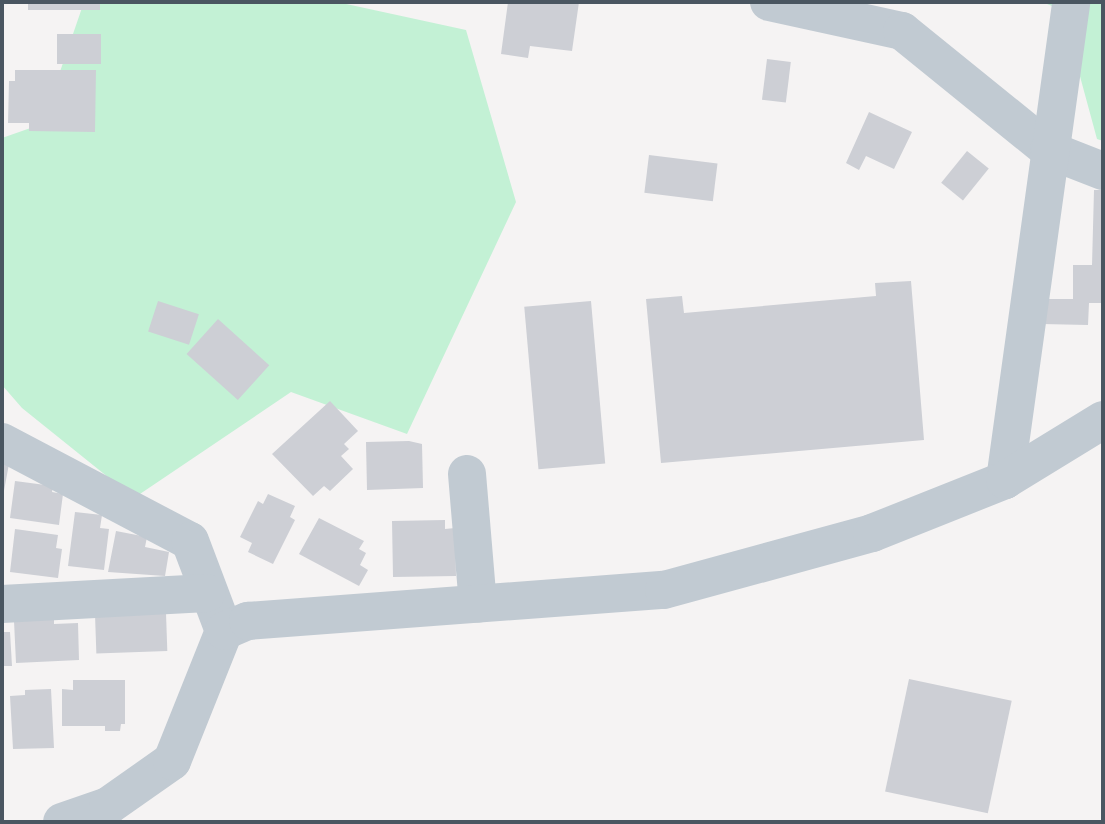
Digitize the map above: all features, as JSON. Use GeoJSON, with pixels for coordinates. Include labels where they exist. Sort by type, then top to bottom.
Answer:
{"type":"FeatureCollection","features":[{"type":"Feature","properties":{"kind":"street"},"geometry":{"type":"LineString","coordinates":[[769,2],[902,32],[1049,150],[1103,172]]}},
{"type":"Feature","properties":{"kind":"street"},"geometry":{"type":"LineString","coordinates":[[1005,480],[1071,2]]}},
{"type":"Feature","properties":{"kind":"street"},"geometry":{"type":"LineString","coordinates":[[62,822],[108,806],[172,761],[225,631],[248,621],[664,590],[872,533],[1005,480],[1103,420]]}},
{"type":"Feature","properties":{"kind":"street"},"geometry":{"type":"LineString","coordinates":[[2,442],[190,541],[207,593],[225,631]]}},
{"type":"Feature","properties":{"kind":"street"},"geometry":{"type":"LineString","coordinates":[[467,474],[478,604]]}},
{"type":"Feature","properties":{"kind":"street"},"geometry":{"type":"LineString","coordinates":[[2,604],[207,593]]}},
{"type":"Feature","properties":{"kind":"green space"},"geometry":{"type":"Polygon","coordinates":[[[84,2],[337,2],[466,30],[516,202],[407,434],[291,392],[134,498],[22,408],[2,385],[2,138],[42,124],[84,2]]]}},
{"type":"Feature","properties":{"kind":"green space"},"geometry":{"type":"Polygon","coordinates":[[[1042,2],[1103,2],[1103,141],[1097,139],[1062,10],[1042,2]]]}},
{"type":"Feature","properties":{"kind":"building"},"geometry":{"type":"Polygon","coordinates":[[[28,2],[100,2],[100,10],[28,10],[28,2]]]}},
{"type":"Feature","properties":{"kind":"building"},"geometry":{"type":"Polygon","coordinates":[[[508,2],[579,2],[572,51],[530,46],[528,58],[501,54],[508,2]]]}},
{"type":"Feature","properties":{"kind":"building"},"geometry":{"type":"Polygon","coordinates":[[[57,34],[101,34],[101,64],[57,64],[57,34]]]}},
{"type":"Feature","properties":{"kind":"building"},"geometry":{"type":"Polygon","coordinates":[[[767,59],[791,62],[786,103],[762,100],[767,59]]]}},
{"type":"Feature","properties":{"kind":"building"},"geometry":{"type":"Polygon","coordinates":[[[15,70],[96,70],[95,132],[29,131],[29,123],[8,123],[9,81],[15,81],[15,70]]]}},
{"type":"Feature","properties":{"kind":"building"},"geometry":{"type":"Polygon","coordinates":[[[869,112],[912,132],[894,169],[866,156],[859,170],[846,163],[869,112]]]}},
{"type":"Feature","properties":{"kind":"building"},"geometry":{"type":"Polygon","coordinates":[[[967,151],[989,169],[963,200],[941,183],[967,151]]]}},
{"type":"Feature","properties":{"kind":"building"},"geometry":{"type":"Polygon","coordinates":[[[649,155],[717,163],[713,201],[644,193],[649,155]]]}},
{"type":"Feature","properties":{"kind":"building"},"geometry":{"type":"Polygon","coordinates":[[[1094,190],[1103,190],[1103,303],[1089,303],[1088,325],[1042,324],[1043,299],[1073,299],[1073,265],[1092,265],[1094,190]]]}},
{"type":"Feature","properties":{"kind":"building"},"geometry":{"type":"Polygon","coordinates":[[[911,281],[924,440],[661,463],[646,299],[682,296],[684,313],[876,296],[875,283],[911,281]]]}},
{"type":"Feature","properties":{"kind":"building"},"geometry":{"type":"Polygon","coordinates":[[[158,301],[199,314],[189,345],[148,331],[158,301]]]}},
{"type":"Feature","properties":{"kind":"building"},"geometry":{"type":"Polygon","coordinates":[[[591,301],[605,463],[538,469],[524,307],[591,301]]]}},
{"type":"Feature","properties":{"kind":"building"},"geometry":{"type":"Polygon","coordinates":[[[218,319],[269,365],[238,400],[187,354],[218,319]]]}},
{"type":"Feature","properties":{"kind":"building"},"geometry":{"type":"Polygon","coordinates":[[[330,401],[358,431],[344,444],[349,449],[341,456],[353,469],[330,491],[324,486],[313,496],[272,454],[330,401]]]}},
{"type":"Feature","properties":{"kind":"building"},"geometry":{"type":"Polygon","coordinates":[[[409,441],[422,444],[423,488],[367,490],[366,442],[409,441]]]}},
{"type":"Feature","properties":{"kind":"building"},"geometry":{"type":"Polygon","coordinates":[[[2,463],[9,464],[3,496],[2,496],[2,463]]]}},
{"type":"Feature","properties":{"kind":"building"},"geometry":{"type":"Polygon","coordinates":[[[15,481],[53,486],[52,492],[63,494],[59,525],[10,518],[15,481]]]}},
{"type":"Feature","properties":{"kind":"building"},"geometry":{"type":"Polygon","coordinates":[[[268,494],[295,506],[290,517],[295,520],[273,564],[248,552],[252,543],[240,537],[258,501],[263,504],[268,494]]]}},
{"type":"Feature","properties":{"kind":"building"},"geometry":{"type":"Polygon","coordinates":[[[75,512],[102,515],[100,528],[109,529],[104,570],[68,566],[75,512]]]}},
{"type":"Feature","properties":{"kind":"building"},"geometry":{"type":"Polygon","coordinates":[[[319,518],[364,541],[359,549],[366,553],[360,565],[368,570],[359,586],[299,554],[319,518]]]}},
{"type":"Feature","properties":{"kind":"building"},"geometry":{"type":"Polygon","coordinates":[[[445,520],[445,529],[455,528],[456,576],[393,577],[392,521],[445,520]]]}},
{"type":"Feature","properties":{"kind":"building"},"geometry":{"type":"Polygon","coordinates":[[[15,529],[58,535],[56,548],[62,549],[58,578],[10,572],[15,529]]]}},
{"type":"Feature","properties":{"kind":"building"},"geometry":{"type":"Polygon","coordinates":[[[116,531],[147,537],[145,547],[169,552],[165,576],[108,572],[116,531]]]}},
{"type":"Feature","properties":{"kind":"building"},"geometry":{"type":"Polygon","coordinates":[[[166,613],[167,651],[96,653],[95,615],[166,613]]]}},
{"type":"Feature","properties":{"kind":"building"},"geometry":{"type":"Polygon","coordinates":[[[54,619],[54,624],[78,623],[79,660],[16,663],[14,621],[54,619]]]}},
{"type":"Feature","properties":{"kind":"building"},"geometry":{"type":"Polygon","coordinates":[[[2,632],[10,632],[12,666],[2,666],[2,632]]]}},
{"type":"Feature","properties":{"kind":"building"},"geometry":{"type":"Polygon","coordinates":[[[909,679],[1012,701],[988,813],[885,791],[909,679]]]}},
{"type":"Feature","properties":{"kind":"building"},"geometry":{"type":"Polygon","coordinates":[[[73,680],[125,680],[125,724],[121,724],[120,731],[105,731],[105,726],[62,726],[62,689],[73,690],[73,680]]]}},
{"type":"Feature","properties":{"kind":"building"},"geometry":{"type":"Polygon","coordinates":[[[51,689],[54,748],[13,749],[10,696],[25,695],[25,690],[51,689]]]}}]}
